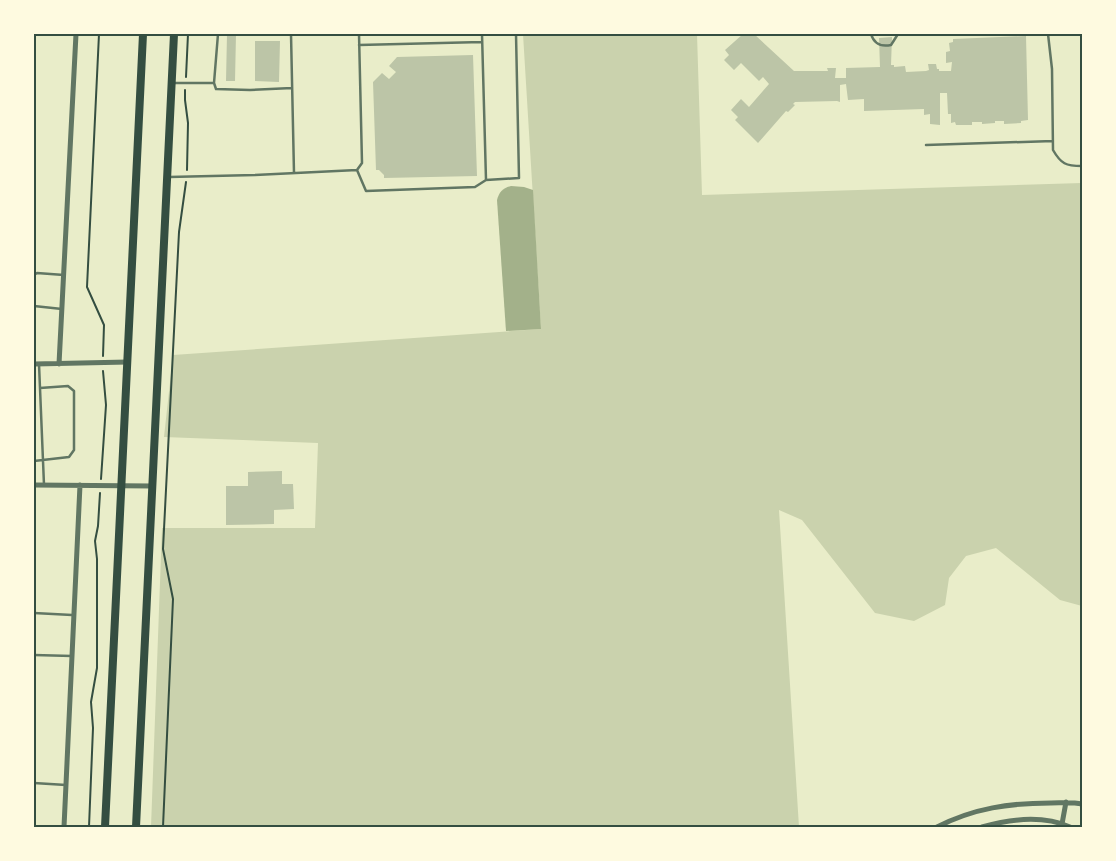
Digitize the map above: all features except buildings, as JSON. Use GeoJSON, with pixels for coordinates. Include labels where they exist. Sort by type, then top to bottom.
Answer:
{"type":"FeatureCollection","features":[{"type":"Feature","properties":{"kind":"main road"},"geometry":{"type":"LineString","coordinates":[[105,827],[143,34]]}},
{"type":"Feature","properties":{"kind":"main road"},"geometry":{"type":"LineString","coordinates":[[136,827],[174,34]]}},
{"type":"Feature","properties":{"kind":"street"},"geometry":{"type":"LineString","coordinates":[[60,364],[76,34]]}},
{"type":"Feature","properties":{"kind":"street"},"geometry":{"type":"LineString","coordinates":[[36,364],[128,362]]}},
{"type":"Feature","properties":{"kind":"street"},"geometry":{"type":"LineString","coordinates":[[34,485],[152,486]]}},
{"type":"Feature","properties":{"kind":"street"},"geometry":{"type":"LineString","coordinates":[[64,827],[80,485]]}},
{"type":"Feature","properties":{"kind":"street"},"geometry":{"type":"LineString","coordinates":[[937,827],[963,815],[995,806],[1066,802],[1082,804]]}},
{"type":"Feature","properties":{"kind":"street"},"geometry":{"type":"LineString","coordinates":[[1062,824],[1066,802]]}},
{"type":"Feature","properties":{"kind":"street"},"geometry":{"type":"LineString","coordinates":[[982,827],[1028,820],[1049,821],[1070,827]]}},
{"type":"Feature","properties":{"kind":"lane"},"geometry":{"type":"LineString","coordinates":[[218,34],[214,83],[216,89],[292,88]]}},
{"type":"Feature","properties":{"kind":"lane"},"geometry":{"type":"LineString","coordinates":[[291,34],[294,174]]}},
{"type":"Feature","properties":{"kind":"lane"},"geometry":{"type":"LineString","coordinates":[[167,177],[294,174],[356,170],[362,162],[359,34]]}},
{"type":"Feature","properties":{"kind":"lane"},"geometry":{"type":"LineString","coordinates":[[482,34],[486,180]]}},
{"type":"Feature","properties":{"kind":"lane"},"geometry":{"type":"LineString","coordinates":[[356,170],[366,191],[475,187],[486,180],[519,178],[516,34]]}},
{"type":"Feature","properties":{"kind":"lane"},"geometry":{"type":"LineString","coordinates":[[871,34],[873,40],[878,45],[884,46],[891,45],[898,34]]}},
{"type":"Feature","properties":{"kind":"lane"},"geometry":{"type":"LineString","coordinates":[[1048,34],[1052,69],[1053,150],[1059,161],[1066,165],[1082,166]]}},
{"type":"Feature","properties":{"kind":"lane"},"geometry":{"type":"LineString","coordinates":[[359,45],[482,42]]}},
{"type":"Feature","properties":{"kind":"lane"},"geometry":{"type":"LineString","coordinates":[[172,83],[214,83]]}},
{"type":"Feature","properties":{"kind":"lane"},"geometry":{"type":"LineString","coordinates":[[926,145],[1053,141]]}},
{"type":"Feature","properties":{"kind":"lane"},"geometry":{"type":"LineString","coordinates":[[34,275],[36,273],[64,275]]}},
{"type":"Feature","properties":{"kind":"lane"},"geometry":{"type":"LineString","coordinates":[[34,306],[62,309]]}},
{"type":"Feature","properties":{"kind":"lane"},"geometry":{"type":"LineString","coordinates":[[36,364],[40,388],[44,485]]}},
{"type":"Feature","properties":{"kind":"lane"},"geometry":{"type":"LineString","coordinates":[[34,460],[70,457],[74,450],[74,391],[68,386],[40,388]]}},
{"type":"Feature","properties":{"kind":"lane"},"geometry":{"type":"LineString","coordinates":[[34,613],[74,616]]}},
{"type":"Feature","properties":{"kind":"lane"},"geometry":{"type":"LineString","coordinates":[[34,655],[72,656]]}},
{"type":"Feature","properties":{"kind":"lane"},"geometry":{"type":"LineString","coordinates":[[34,783],[66,785]]}},
{"type":"Feature","properties":{"kind":"path"},"geometry":{"type":"LineString","coordinates":[[89,827],[93,728],[91,702],[97,668],[97,559],[95,540],[98,526],[106,405],[103,384],[104,325],[87,287],[99,34]]}},
{"type":"Feature","properties":{"kind":"path"},"geometry":{"type":"LineString","coordinates":[[164,827],[173,599],[163,549],[179,232],[187,177],[188,123],[184,100],[188,34]]}},
{"type":"Feature","properties":{"kind":"shaded area"},"geometry":{"type":"Polygon","coordinates":[[[523,34],[697,34],[702,195],[1082,183],[1082,606],[1060,600],[996,548],[966,556],[949,578],[945,605],[914,621],[875,613],[802,520],[779,510],[799,827],[151,827],[162,528],[315,528],[318,443],[164,437],[173,355],[541,329],[523,34]]]}},
{"type":"Feature","properties":{"kind":"shaded area"},"geometry":{"type":"Polygon","coordinates":[[[511,186],[533,190],[541,329],[506,331],[497,200],[502,191],[511,186]]]}}]}
